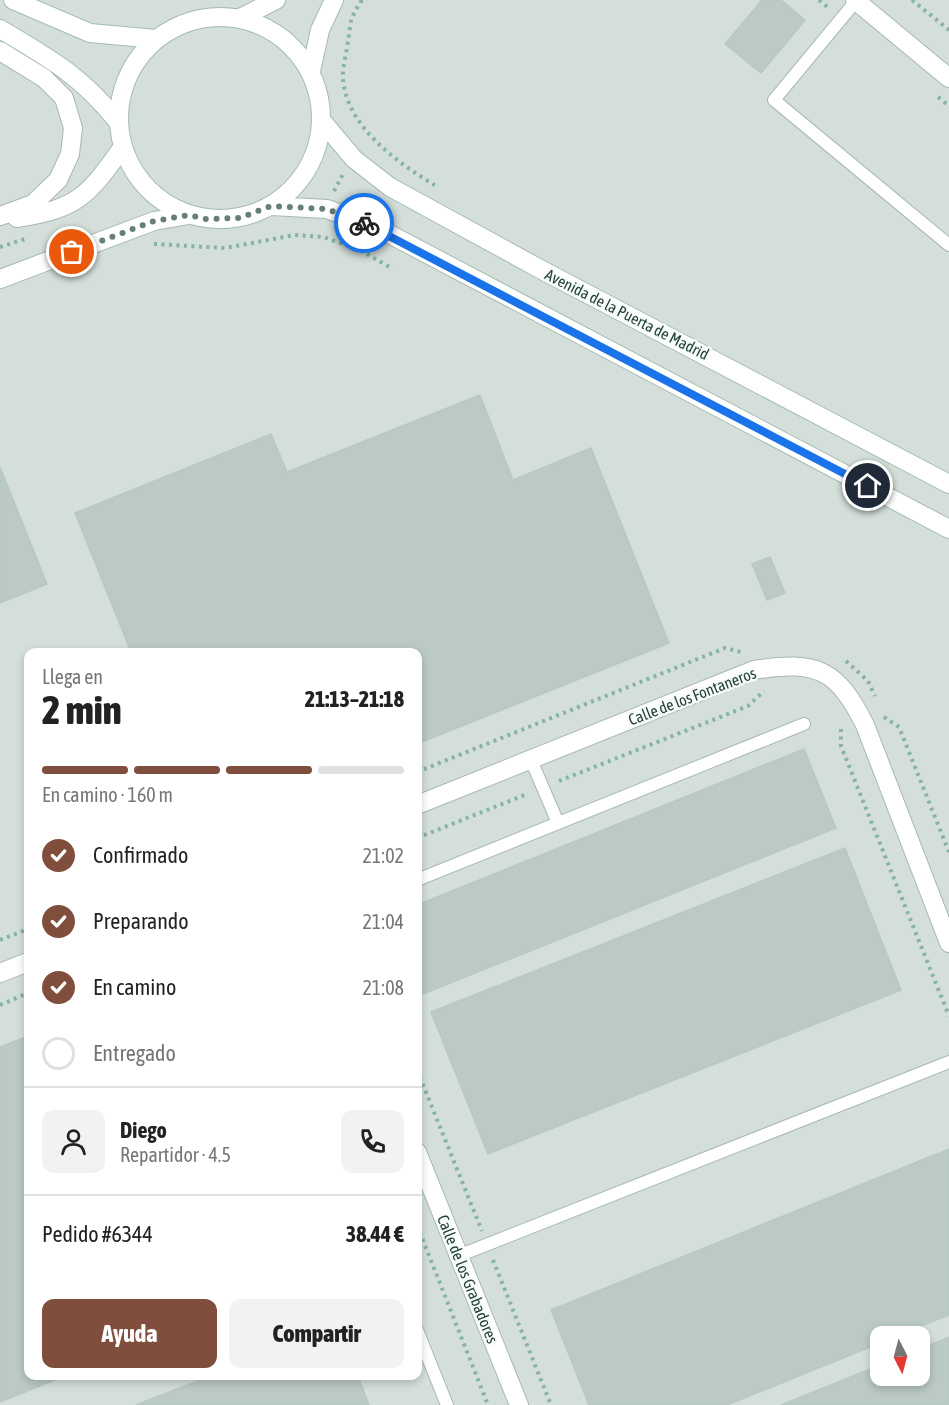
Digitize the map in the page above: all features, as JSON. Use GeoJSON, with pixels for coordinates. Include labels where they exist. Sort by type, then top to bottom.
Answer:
{"type":"FeatureCollection","features":[{"type":"Feature","properties":{"kind":"street"},"geometry":{"type":"LineString","coordinates":[[13,0],[90,33],[156,39]]}},
{"type":"Feature","properties":{"kind":"street"},"geometry":{"type":"LineString","coordinates":[[240,18],[276,0]]}},
{"type":"Feature","properties":{"kind":"street"},"geometry":{"type":"LineString","coordinates":[[311,71],[320,30],[334,0]]}},
{"type":"Feature","properties":{"kind":"street"},"geometry":{"type":"LineString","coordinates":[[855,0],[949,78]]}},
{"type":"Feature","properties":{"kind":"street"},"geometry":{"type":"LineString","coordinates":[[240,18],[262,25],[281,37],[298,52],[311,71],[320,95],[322,120],[315,154],[298,184],[271,206],[240,218],[206,219],[189,215],[152,194],[134,173],[122,148],[118,122],[122,91],[135,63],[156,39],[181,24],[201,19],[240,18]]}},
{"type":"Feature","properties":{"kind":"street"},"geometry":{"type":"LineString","coordinates":[[0,29],[67,69],[99,97],[118,122]]}},
{"type":"Feature","properties":{"kind":"street"},"geometry":{"type":"LineString","coordinates":[[0,51],[44,78],[64,98],[73,128],[70,154],[58,180],[33,204],[0,216]]}},
{"type":"Feature","properties":{"kind":"street","name":"Avenida de la Puerta de Madrid"},"geometry":{"type":"LineString","coordinates":[[322,120],[354,159],[390,187],[949,484]]}},
{"type":"Feature","properties":{"kind":"street"},"geometry":{"type":"LineString","coordinates":[[0,221],[38,215],[69,205],[95,186],[122,148]]}},
{"type":"Feature","properties":{"kind":"street"},"geometry":{"type":"LineString","coordinates":[[271,206],[327,209],[376,227],[949,530]]}},
{"type":"Feature","properties":{"kind":"street"},"geometry":{"type":"LineString","coordinates":[[0,279],[154,221],[189,215]]}},
{"type":"Feature","properties":{"kind":"street","name":"Calle de los Fontaneros"},"geometry":{"type":"LineString","coordinates":[[422,803],[754,670],[786,665],[813,668],[835,680],[850,694],[865,725],[949,943]]}},
{"type":"Feature","properties":{"kind":"street"},"geometry":{"type":"LineString","coordinates":[[0,973],[24,964]]}},
{"type":"Feature","properties":{"kind":"street","name":"Calle de los Grabadores"},"geometry":{"type":"LineString","coordinates":[[422,1165],[519,1405]]}},
{"type":"Feature","properties":{"kind":"lane"},"geometry":{"type":"LineString","coordinates":[[855,0],[774,100],[949,244]]}},
{"type":"Feature","properties":{"kind":"lane"},"geometry":{"type":"LineString","coordinates":[[422,878],[804,724]]}},
{"type":"Feature","properties":{"kind":"lane"},"geometry":{"type":"LineString","coordinates":[[531,760],[558,823]]}},
{"type":"Feature","properties":{"kind":"lane"},"geometry":{"type":"LineString","coordinates":[[458,1256],[949,1062]]}},
{"type":"Feature","properties":{"kind":"lane"},"geometry":{"type":"LineString","coordinates":[[422,1342],[447,1405]]}},
{"type":"Feature","properties":{"kind":"path"},"geometry":{"type":"LineString","coordinates":[[362,0],[349,20],[343,79],[350,100],[372,139],[405,167],[435,186]]}},
{"type":"Feature","properties":{"kind":"path"},"geometry":{"type":"LineString","coordinates":[[912,0],[949,30]]}},
{"type":"Feature","properties":{"kind":"path"},"geometry":{"type":"LineString","coordinates":[[323,237],[327,209],[337,182],[372,139]]}},
{"type":"Feature","properties":{"kind":"path"},"geometry":{"type":"LineString","coordinates":[[147,245],[176,243],[225,248],[296,235],[323,237],[360,250],[393,269]]}},
{"type":"Feature","properties":{"kind":"path"},"geometry":{"type":"LineString","coordinates":[[422,770],[725,648]]}},
{"type":"Feature","properties":{"kind":"path"},"geometry":{"type":"LineString","coordinates":[[422,836],[748,706],[761,691],[769,689]]}},
{"type":"Feature","properties":{"kind":"path"},"geometry":{"type":"LineString","coordinates":[[838,720],[843,734],[841,746],[949,1016]]}},
{"type":"Feature","properties":{"kind":"path"},"geometry":{"type":"LineString","coordinates":[[0,940],[24,930]]}},
{"type":"Feature","properties":{"kind":"path"},"geometry":{"type":"LineString","coordinates":[[0,1005],[24,995]]}},
{"type":"Feature","properties":{"kind":"path"},"geometry":{"type":"LineString","coordinates":[[422,1238],[488,1405]]}},
{"type":"Feature","properties":{"kind":"shaded area"},"geometry":{"type":"Polygon","coordinates":[[[0,0],[949,0],[949,1405],[0,1405],[0,0]]]}},
{"type":"Feature","properties":{"kind":"building"},"geometry":{"type":"Polygon","coordinates":[[[762,0],[781,0],[805,20],[761,73],[725,44],[762,0]]]}},
{"type":"Feature","properties":{"kind":"building"},"geometry":{"type":"Polygon","coordinates":[[[480,395],[513,480],[591,448],[669,643],[422,742],[422,648],[129,648],[75,513],[271,434],[287,472],[480,395]]]}},
{"type":"Feature","properties":{"kind":"building"},"geometry":{"type":"Polygon","coordinates":[[[0,467],[47,584],[0,603],[0,467]]]}},
{"type":"Feature","properties":{"kind":"building"},"geometry":{"type":"Polygon","coordinates":[[[770,557],[785,593],[767,600],[752,564],[770,557]]]}},
{"type":"Feature","properties":{"kind":"building"},"geometry":{"type":"Polygon","coordinates":[[[804,749],[836,828],[423,994],[422,903],[804,749]]]}},
{"type":"Feature","properties":{"kind":"building"},"geometry":{"type":"Polygon","coordinates":[[[845,848],[901,990],[488,1154],[431,1012],[845,848]]]}},
{"type":"Feature","properties":{"kind":"building"},"geometry":{"type":"Polygon","coordinates":[[[24,1038],[24,1380],[55,1380],[0,1402],[0,1047],[24,1038]]]}},
{"type":"Feature","properties":{"kind":"building"},"geometry":{"type":"Polygon","coordinates":[[[949,1149],[949,1315],[921,1326],[870,1326],[870,1347],[727,1405],[589,1405],[551,1310],[949,1149]]]}},
{"type":"Feature","properties":{"kind":"building"},"geometry":{"type":"Polygon","coordinates":[[[949,1337],[949,1405],[781,1405],[870,1369],[870,1386],[930,1386],[930,1345],[949,1337]]]}},
{"type":"Feature","properties":{"kind":"building"},"geometry":{"type":"Polygon","coordinates":[[[200,1380],[360,1380],[369,1405],[136,1405],[200,1380]]]}},
{"type":"Feature","properties":{"kind":"way so far"},"geometry":{"type":"LineString","coordinates":[[72,252],[154,221],[189,215],[206,219],[240,218],[271,206],[327,209],[364,223]]}},
{"type":"Feature","properties":{"kind":"route"},"geometry":{"type":"LineString","coordinates":[[364,223],[376,227],[525,308],[726,410],[868,486]]}}]}
